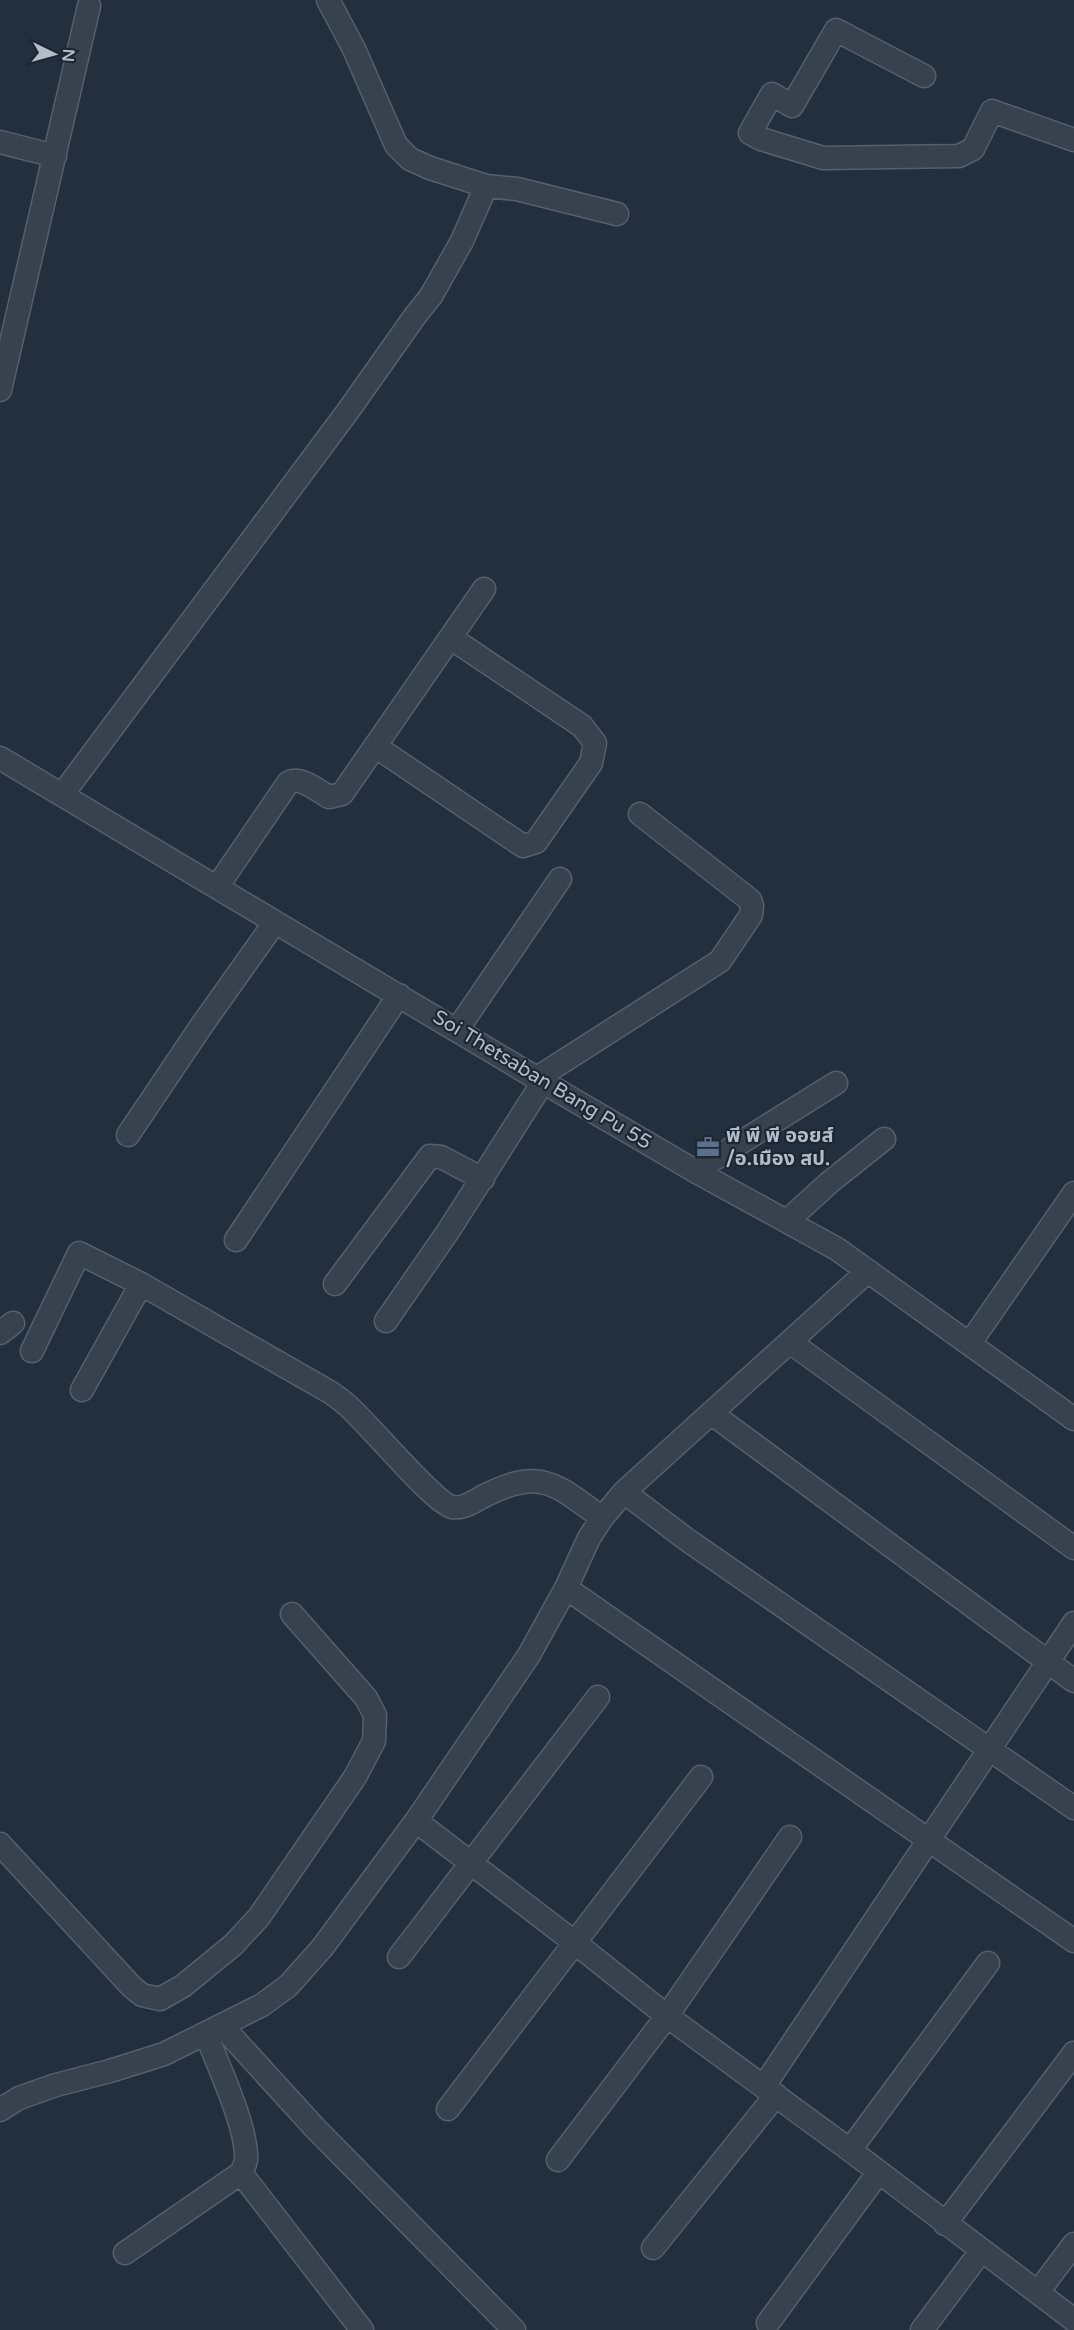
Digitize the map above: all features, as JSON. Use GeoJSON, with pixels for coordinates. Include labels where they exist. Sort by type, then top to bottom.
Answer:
{"type":"FeatureCollection","features":[{"type":"Feature","properties":{"kind":"street"},"geometry":{"type":"LineString","coordinates":[[328,0],[354,49],[396,145],[410,159],[486,186],[517,189],[617,214]]}},
{"type":"Feature","properties":{"kind":"street"},"geometry":{"type":"LineString","coordinates":[[0,390],[89,6]]}},
{"type":"Feature","properties":{"kind":"street"},"geometry":{"type":"LineString","coordinates":[[924,76],[836,30],[792,106],[772,94],[750,133],[761,139],[823,158],[958,156],[973,149],[992,111],[1074,140]]}},
{"type":"Feature","properties":{"kind":"street"},"geometry":{"type":"LineString","coordinates":[[0,142],[55,156]]}},
{"type":"Feature","properties":{"kind":"street"},"geometry":{"type":"LineString","coordinates":[[62,795],[348,411],[414,316],[431,297],[462,241],[486,186]]}},
{"type":"Feature","properties":{"kind":"street"},"geometry":{"type":"LineString","coordinates":[[217,887],[288,783],[299,780],[329,797],[342,794],[484,589]]}},
{"type":"Feature","properties":{"kind":"street"},"geometry":{"type":"LineString","coordinates":[[375,746],[523,846],[536,842],[591,763],[595,743],[586,730],[451,638]]}},
{"type":"Feature","properties":{"kind":"street","name":"Soi Thetsaban Bang Pu 55"},"geometry":{"type":"LineString","coordinates":[[0,758],[540,1080],[695,1171],[787,1221],[868,1271],[1071,1410]]}},
{"type":"Feature","properties":{"kind":"street"},"geometry":{"type":"LineString","coordinates":[[386,1321],[483,1179],[540,1080],[720,962],[751,915],[750,900],[640,814]]}},
{"type":"Feature","properties":{"kind":"street"},"geometry":{"type":"LineString","coordinates":[[457,1030],[560,879]]}},
{"type":"Feature","properties":{"kind":"street"},"geometry":{"type":"LineString","coordinates":[[128,1135],[275,922]]}},
{"type":"Feature","properties":{"kind":"street"},"geometry":{"type":"LineString","coordinates":[[236,1240],[399,995]]}},
{"type":"Feature","properties":{"kind":"street"},"geometry":{"type":"LineString","coordinates":[[695,1171],[836,1083]]}},
{"type":"Feature","properties":{"kind":"street"},"geometry":{"type":"LineString","coordinates":[[787,1221],[830,1182],[884,1139]]}},
{"type":"Feature","properties":{"kind":"street"},"geometry":{"type":"LineString","coordinates":[[335,1284],[430,1156],[441,1157],[483,1179]]}},
{"type":"Feature","properties":{"kind":"street"},"geometry":{"type":"LineString","coordinates":[[970,1343],[1074,1193]]}},
{"type":"Feature","properties":{"kind":"street"},"geometry":{"type":"LineString","coordinates":[[32,1351],[79,1253],[141,1284],[328,1391],[347,1405],[432,1492],[450,1507],[459,1507],[504,1486],[526,1481],[558,1486],[602,1518]]}},
{"type":"Feature","properties":{"kind":"street"},"geometry":{"type":"LineString","coordinates":[[0,2110],[19,2098],[56,2085],[164,2054],[262,2005],[288,1986],[322,1948],[416,1821],[529,1655],[566,1588],[589,1538],[602,1518],[624,1492],[868,1271]]}},
{"type":"Feature","properties":{"kind":"street"},"geometry":{"type":"LineString","coordinates":[[82,1390],[141,1284]]}},
{"type":"Feature","properties":{"kind":"street"},"geometry":{"type":"LineString","coordinates":[[790,1342],[1074,1548]]}},
{"type":"Feature","properties":{"kind":"street"},"geometry":{"type":"LineString","coordinates":[[711,1413],[1074,1681]]}},
{"type":"Feature","properties":{"kind":"street"},"geometry":{"type":"LineString","coordinates":[[624,1492],[686,1539],[1074,1808]]}},
{"type":"Feature","properties":{"kind":"street"},"geometry":{"type":"LineString","coordinates":[[566,1588],[1074,1941]]}},
{"type":"Feature","properties":{"kind":"street"},"geometry":{"type":"LineString","coordinates":[[0,1844],[132,1987],[142,1995],[160,1999],[183,1986],[233,1944],[259,1917],[355,1776],[374,1741],[375,1715],[366,1698],[292,1614]]}},
{"type":"Feature","properties":{"kind":"street"},"geometry":{"type":"LineString","coordinates":[[653,2248],[770,2091],[930,1839],[1074,1623]]}},
{"type":"Feature","properties":{"kind":"street"},"geometry":{"type":"LineString","coordinates":[[399,1957],[598,1697]]}},
{"type":"Feature","properties":{"kind":"street"},"geometry":{"type":"LineString","coordinates":[[448,2109],[701,1777]]}},
{"type":"Feature","properties":{"kind":"street"},"geometry":{"type":"LineString","coordinates":[[416,1821],[666,2016],[850,2150],[1074,2320]]}},
{"type":"Feature","properties":{"kind":"street"},"geometry":{"type":"LineString","coordinates":[[558,2160],[666,2016],[790,1837]]}},
{"type":"Feature","properties":{"kind":"street"},"geometry":{"type":"LineString","coordinates":[[850,2150],[988,1963]]}},
{"type":"Feature","properties":{"kind":"street"},"geometry":{"type":"LineString","coordinates":[[125,2253],[241,2173],[246,2163],[241,2127],[214,2030]]}},
{"type":"Feature","properties":{"kind":"street"},"geometry":{"type":"LineString","coordinates":[[214,2030],[315,2128],[514,2330]]}},
{"type":"Feature","properties":{"kind":"street"},"geometry":{"type":"LineString","coordinates":[[945,2224],[1074,2053]]}},
{"type":"Feature","properties":{"kind":"street"},"geometry":{"type":"LineString","coordinates":[[241,2173],[362,2330]]}},
{"type":"Feature","properties":{"kind":"street"},"geometry":{"type":"LineString","coordinates":[[768,2323],[878,2173]]}},
{"type":"Feature","properties":{"kind":"street"},"geometry":{"type":"LineString","coordinates":[[1038,2292],[1074,2244]]}},
{"type":"Feature","properties":{"kind":"street"},"geometry":{"type":"LineString","coordinates":[[922,2330],[981,2251]]}},
{"type":"Feature","properties":{"kind":"place","name":"พี พี พี ออยส์ /อ.เมือง สป."},"geometry":{"type":"Point","coordinates":[708,1147]}}]}
